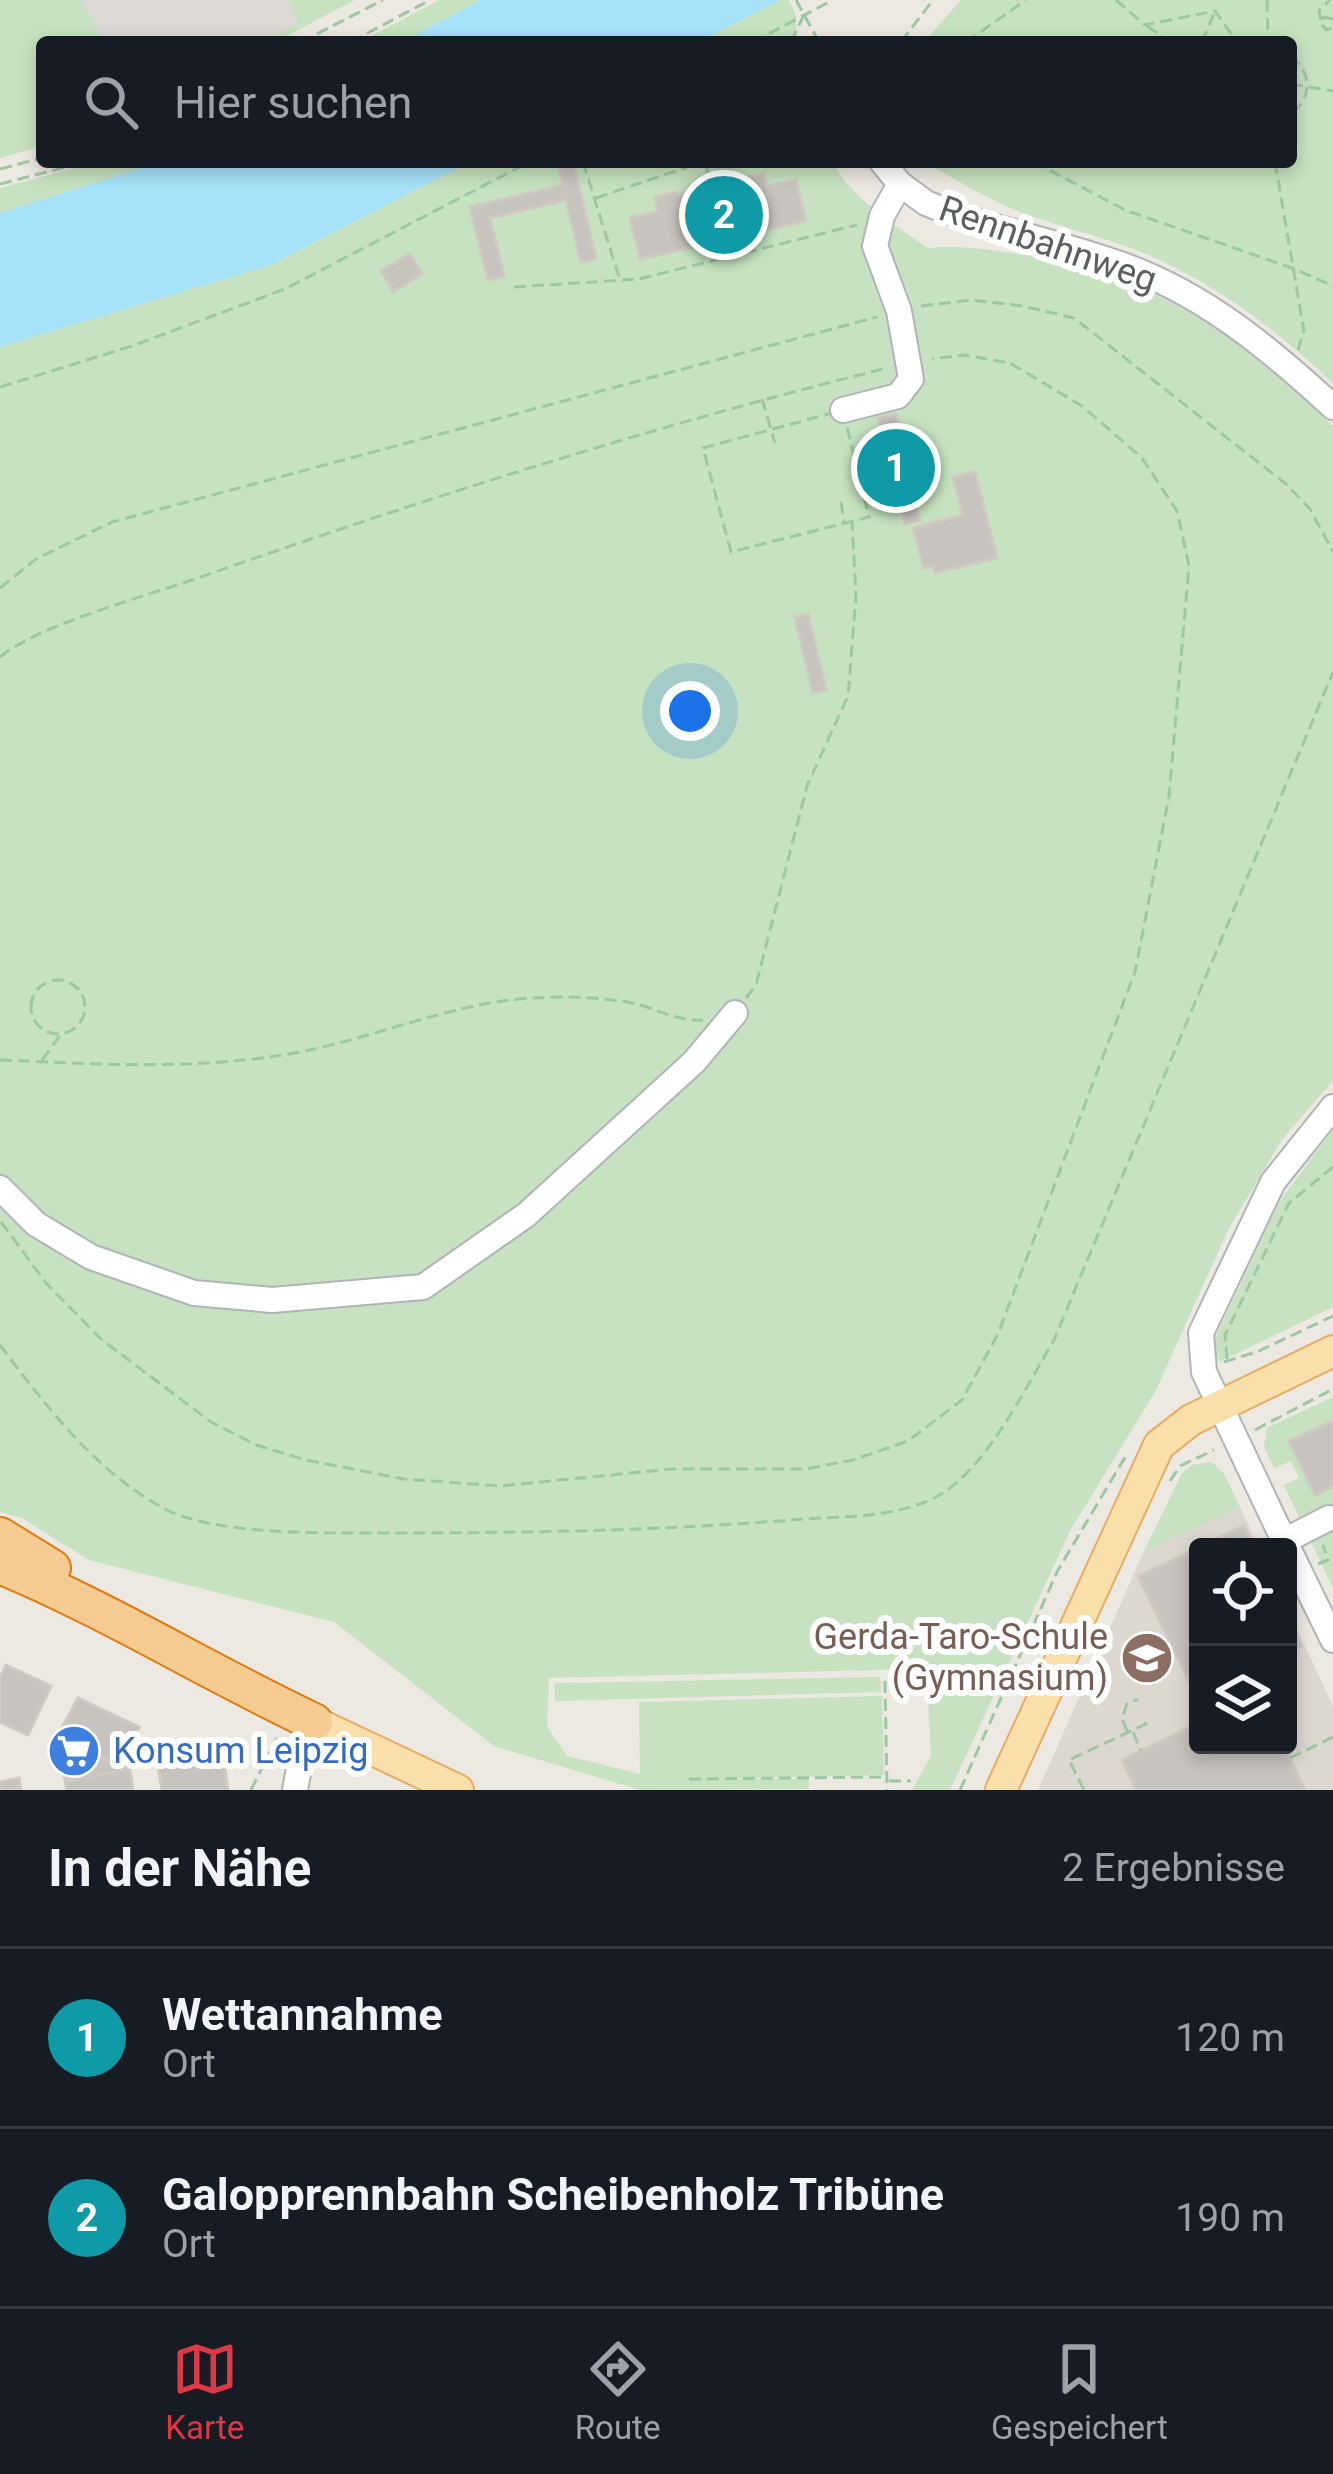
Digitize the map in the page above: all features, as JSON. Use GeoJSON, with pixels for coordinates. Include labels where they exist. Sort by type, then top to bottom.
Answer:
{"type":"FeatureCollection","features":[{"type":"Feature","properties":{"kind":"highway"},"geometry":{"type":"LineString","coordinates":[[0,1536],[124,1610],[193,1664]]}},
{"type":"Feature","properties":{"kind":"highway"},"geometry":{"type":"LineString","coordinates":[[0,1565],[314,1722]]}},
{"type":"Feature","properties":{"kind":"highway"},"geometry":{"type":"LineString","coordinates":[[0,1576],[143,1647],[193,1664]]}},
{"type":"Feature","properties":{"kind":"highway"},"geometry":{"type":"LineString","coordinates":[[0,1590],[52,1605]]}},
{"type":"Feature","properties":{"kind":"main road"},"geometry":{"type":"LineString","coordinates":[[1001,1790],[1159,1444],[1177,1428],[1333,1352]]}},
{"type":"Feature","properties":{"kind":"main road"},"geometry":{"type":"LineString","coordinates":[[314,1722],[458,1790]]}},
{"type":"Feature","properties":{"kind":"street","name":"Rennbahnweg"},"geometry":{"type":"LineString","coordinates":[[887,168],[926,203],[954,215],[1161,280],[1207,305],[1333,406]]}},
{"type":"Feature","properties":{"kind":"street"},"geometry":{"type":"LineString","coordinates":[[843,410],[898,396],[910,380],[899,311],[875,246],[882,216],[900,184]]}},
{"type":"Feature","properties":{"kind":"street"},"geometry":{"type":"LineString","coordinates":[[0,1189],[36,1224],[91,1257],[194,1293],[272,1300],[423,1287],[526,1215],[694,1062],[734,1012]]}},
{"type":"Feature","properties":{"kind":"street"},"geometry":{"type":"LineString","coordinates":[[1283,1538],[1204,1372],[1202,1333],[1273,1182],[1333,1107]]}},
{"type":"Feature","properties":{"kind":"street"},"geometry":{"type":"LineString","coordinates":[[1297,1541],[1331,1529]]}},
{"type":"Feature","properties":{"kind":"street"},"geometry":{"type":"LineString","coordinates":[[1297,1567],[1333,1640]]}},
{"type":"Feature","properties":{"kind":"street"},"geometry":{"type":"LineString","coordinates":[[295,1790],[303,1747],[314,1722]]}},
{"type":"Feature","properties":{"kind":"path"},"geometry":{"type":"LineString","coordinates":[[313,36],[383,0]]}},
{"type":"Feature","properties":{"kind":"path"},"geometry":{"type":"LineString","coordinates":[[362,36],[430,0]]}},
{"type":"Feature","properties":{"kind":"path"},"geometry":{"type":"LineString","coordinates":[[764,36],[833,0]]}},
{"type":"Feature","properties":{"kind":"path"},"geometry":{"type":"LineString","coordinates":[[906,36],[933,0]]}},
{"type":"Feature","properties":{"kind":"path"},"geometry":{"type":"LineString","coordinates":[[975,36],[1026,0]]}},
{"type":"Feature","properties":{"kind":"path"},"geometry":{"type":"LineString","coordinates":[[1116,0],[1161,36]]}},
{"type":"Feature","properties":{"kind":"path"},"geometry":{"type":"LineString","coordinates":[[1267,0],[1268,36]]}},
{"type":"Feature","properties":{"kind":"path"},"geometry":{"type":"LineString","coordinates":[[1330,0],[1319,11],[1323,29],[1333,28]]}},
{"type":"Feature","properties":{"kind":"path"},"geometry":{"type":"LineString","coordinates":[[797,2],[816,36]]}},
{"type":"Feature","properties":{"kind":"path"},"geometry":{"type":"LineString","coordinates":[[1145,25],[1215,11]]}},
{"type":"Feature","properties":{"kind":"path"},"geometry":{"type":"LineString","coordinates":[[1205,36],[1215,11]]}},
{"type":"Feature","properties":{"kind":"path"},"geometry":{"type":"LineString","coordinates":[[1215,11],[1233,36]]}},
{"type":"Feature","properties":{"kind":"path"},"geometry":{"type":"LineString","coordinates":[[794,36],[804,15]]}},
{"type":"Feature","properties":{"kind":"path"},"geometry":{"type":"LineString","coordinates":[[1321,20],[1333,19]]}},
{"type":"Feature","properties":{"kind":"path"},"geometry":{"type":"LineString","coordinates":[[1297,62],[1308,86],[1297,109]]}},
{"type":"Feature","properties":{"kind":"path"},"geometry":{"type":"LineString","coordinates":[[1297,85],[1333,91]]}},
{"type":"Feature","properties":{"kind":"path"},"geometry":{"type":"LineString","coordinates":[[0,170],[36,160]]}},
{"type":"Feature","properties":{"kind":"path"},"geometry":{"type":"LineString","coordinates":[[0,184],[63,168]]}},
{"type":"Feature","properties":{"kind":"path"},"geometry":{"type":"LineString","coordinates":[[0,387],[132,346],[285,289],[518,168]]}},
{"type":"Feature","properties":{"kind":"path"},"geometry":{"type":"LineString","coordinates":[[585,168],[620,280]]}},
{"type":"Feature","properties":{"kind":"path"},"geometry":{"type":"LineString","coordinates":[[595,198],[686,168]]}},
{"type":"Feature","properties":{"kind":"path"},"geometry":{"type":"LineString","coordinates":[[706,168],[710,183]]}},
{"type":"Feature","properties":{"kind":"path"},"geometry":{"type":"LineString","coordinates":[[1045,168],[1111,205],[1333,286]]}},
{"type":"Feature","properties":{"kind":"path"},"geometry":{"type":"LineString","coordinates":[[1276,168],[1304,331],[1292,369]]}},
{"type":"Feature","properties":{"kind":"path"},"geometry":{"type":"LineString","coordinates":[[514,287],[639,279],[856,226]]}},
{"type":"Feature","properties":{"kind":"path"},"geometry":{"type":"LineString","coordinates":[[0,588],[36,559],[112,522],[899,311],[971,300],[1074,318],[1286,484],[1310,509],[1333,552]]}},
{"type":"Feature","properties":{"kind":"path"},"geometry":{"type":"LineString","coordinates":[[0,657],[12,647],[98,613],[317,536],[646,431],[909,363],[964,355],[1010,363],[1082,406],[1142,458],[1177,511],[1189,566],[1169,796],[1135,972],[998,1334],[962,1400],[908,1441],[853,1460],[805,1469],[671,1469],[500,1486],[385,1475],[306,1460],[256,1445],[211,1422],[102,1340],[46,1283],[0,1220]]}},
{"type":"Feature","properties":{"kind":"path"},"geometry":{"type":"LineString","coordinates":[[762,399],[775,442]]}},
{"type":"Feature","properties":{"kind":"path"},"geometry":{"type":"LineString","coordinates":[[843,410],[869,517],[731,552],[703,448],[843,410]]}},
{"type":"Feature","properties":{"kind":"path"},"geometry":{"type":"LineString","coordinates":[[841,502],[844,523]]}},
{"type":"Feature","properties":{"kind":"path"},"geometry":{"type":"LineString","coordinates":[[0,1060],[174,1066],[284,1054],[481,1005],[531,998],[632,1004],[689,1021],[734,1012],[756,985],[807,786],[848,696],[856,596],[852,521]]}},
{"type":"Feature","properties":{"kind":"path"},"geometry":{"type":"LineString","coordinates":[[0,1345],[58,1421],[116,1477],[170,1512],[242,1528],[506,1533],[695,1528],[905,1510],[938,1497],[968,1470],[1003,1426],[1054,1340],[1333,672]]}},
{"type":"Feature","properties":{"kind":"path"},"geometry":{"type":"LineString","coordinates":[[41,1062],[61,1034],[77,1026],[84,1001],[75,986],[59,980],[42,985],[30,1008],[37,1025],[61,1034]]}},
{"type":"Feature","properties":{"kind":"path"},"geometry":{"type":"LineString","coordinates":[[1227,1360],[1225,1335],[1289,1203],[1333,1167]]}},
{"type":"Feature","properties":{"kind":"path"},"geometry":{"type":"LineString","coordinates":[[1166,1488],[1180,1466],[1333,1389]]}},
{"type":"Feature","properties":{"kind":"path"},"geometry":{"type":"LineString","coordinates":[[1300,1573],[1328,1560],[1322,1549],[1331,1529]]}},
{"type":"Feature","properties":{"kind":"path"},"geometry":{"type":"LineString","coordinates":[[885,1681],[886,1790]]}},
{"type":"Feature","properties":{"kind":"path"},"geometry":{"type":"LineString","coordinates":[[1138,1699],[1127,1704],[1122,1718],[1141,1750]]}},
{"type":"Feature","properties":{"kind":"path"},"geometry":{"type":"LineString","coordinates":[[1084,1790],[1069,1760],[1148,1724]]}},
{"type":"Feature","properties":{"kind":"path"},"geometry":{"type":"LineString","coordinates":[[251,1790],[279,1736]]}},
{"type":"Feature","properties":{"kind":"path"},"geometry":{"type":"LineString","coordinates":[[1289,1757],[1333,1736]]}},
{"type":"Feature","properties":{"kind":"path"},"geometry":{"type":"LineString","coordinates":[[814,1778],[815,1790]]}},
{"type":"Feature","properties":{"kind":"path"},"geometry":{"type":"LineString","coordinates":[[689,1779],[911,1781]]}},
{"type":"Feature","properties":{"kind":"shaded area"},"geometry":{"type":"Polygon","coordinates":[[[81,0],[288,0],[300,23],[275,36],[101,36],[81,0]]]}},
{"type":"Feature","properties":{"kind":"shaded area","name":"Gerda-Taro-Schule (Gymnasium)"},"geometry":{"type":"Polygon","coordinates":[[[1240,1507],[1255,1538],[1189,1538],[1189,1754],[1297,1754],[1297,1629],[1333,1706],[1333,1790],[1038,1790],[1144,1551],[1240,1507]]]}},
{"type":"Feature","properties":{"kind":"green space"},"geometry":{"type":"Polygon","coordinates":[[[0,0],[81,0],[101,36],[36,36],[36,148],[0,158],[0,0]]]}},
{"type":"Feature","properties":{"kind":"green space"},"geometry":{"type":"Polygon","coordinates":[[[288,0],[355,0],[286,36],[274,36],[299,23],[288,0]]]}},
{"type":"Feature","properties":{"kind":"green space"},"geometry":{"type":"Polygon","coordinates":[[[439,0],[481,0],[413,36],[371,36],[439,0]]]}},
{"type":"Feature","properties":{"kind":"green space"},"geometry":{"type":"Polygon","coordinates":[[[780,0],[789,0],[796,15],[797,36],[711,36],[780,0]]]}},
{"type":"Feature","properties":{"kind":"green space"},"geometry":{"type":"Polygon","coordinates":[[[961,0],[1333,0],[1333,383],[1252,315],[1186,273],[1128,247],[1010,208],[936,168],[1297,168],[1297,36],[929,36],[961,0]]]}},
{"type":"Feature","properties":{"kind":"green space"},"geometry":{"type":"Polygon","coordinates":[[[75,168],[142,168],[0,213],[0,188],[75,168]]]}},
{"type":"Feature","properties":{"kind":"green space"},"geometry":{"type":"Polygon","coordinates":[[[457,168],[836,168],[863,200],[928,248],[980,249],[1059,261],[1104,274],[1188,311],[1264,363],[1333,426],[1333,1081],[1283,1138],[1228,1230],[1156,1390],[1070,1531],[950,1790],[912,1790],[931,1756],[927,1675],[915,1669],[549,1678],[547,1727],[567,1756],[640,1774],[639,1702],[882,1696],[884,1775],[709,1779],[809,1779],[809,1789],[640,1790],[494,1746],[334,1622],[89,1560],[22,1518],[0,1512],[0,347],[271,265],[457,168]]]}},
{"type":"Feature","properties":{"kind":"green space"},"geometry":{"type":"Polygon","coordinates":[[[1333,1130],[1333,1307],[1219,1362],[1212,1345],[1279,1202],[1333,1130]]]}},
{"type":"Feature","properties":{"kind":"green space"},"geometry":{"type":"Polygon","coordinates":[[[1333,1397],[1333,1588],[1284,1485],[1299,1478],[1291,1461],[1274,1468],[1264,1447],[1267,1428],[1333,1397]]]}},
{"type":"Feature","properties":{"kind":"green space"},"geometry":{"type":"Polygon","coordinates":[[[1212,1462],[1224,1474],[1240,1507],[1144,1551],[1182,1473],[1192,1465],[1212,1462]]]}},
{"type":"Feature","properties":{"kind":"green space"},"geometry":{"type":"Polygon","coordinates":[[[880,1677],[881,1692],[555,1701],[554,1683],[880,1677]]]}},
{"type":"Feature","properties":{"kind":"water"},"geometry":{"type":"Polygon","coordinates":[[[481,0],[780,0],[711,36],[413,36],[481,0]]]}},
{"type":"Feature","properties":{"kind":"water"},"geometry":{"type":"Polygon","coordinates":[[[142,168],[457,168],[271,265],[0,347],[0,213],[142,168]]]}},
{"type":"Feature","properties":{"kind":"building"},"geometry":{"type":"Polygon","coordinates":[[[574,168],[596,259],[581,262],[566,200],[490,218],[504,276],[488,280],[470,207],[563,185],[559,169],[574,168]]]}},
{"type":"Feature","properties":{"kind":"building"},"geometry":{"type":"Polygon","coordinates":[[[764,173],[767,186],[796,180],[806,221],[640,259],[630,218],[658,211],[655,197],[676,192],[677,196],[710,183],[726,184],[764,173]]]}},
{"type":"Feature","properties":{"kind":"building"},"geometry":{"type":"Polygon","coordinates":[[[410,254],[422,274],[393,292],[381,271],[410,254]]]}},
{"type":"Feature","properties":{"kind":"building"},"geometry":{"type":"Polygon","coordinates":[[[896,414],[899,424],[894,425],[895,430],[903,428],[906,441],[898,443],[920,520],[905,524],[880,434],[890,431],[889,426],[881,428],[878,418],[896,414]]]}},
{"type":"Feature","properties":{"kind":"building"},"geometry":{"type":"Polygon","coordinates":[[[975,472],[997,558],[935,573],[933,566],[924,568],[913,528],[963,515],[953,477],[975,472]]]}},
{"type":"Feature","properties":{"kind":"building"},"geometry":{"type":"Polygon","coordinates":[[[808,614],[826,690],[813,693],[795,617],[808,614]]]}},
{"type":"Feature","properties":{"kind":"building"},"geometry":{"type":"Polygon","coordinates":[[[1333,1421],[1333,1486],[1315,1495],[1289,1441],[1333,1421]]]}},
{"type":"Feature","properties":{"kind":"building"},"geometry":{"type":"Polygon","coordinates":[[[1244,1526],[1250,1538],[1218,1538],[1244,1526]]]}},
{"type":"Feature","properties":{"kind":"building"},"geometry":{"type":"Polygon","coordinates":[[[1189,1552],[1189,1682],[1138,1576],[1189,1552]]]}},
{"type":"Feature","properties":{"kind":"building"},"geometry":{"type":"Polygon","coordinates":[[[6,1665],[51,1686],[28,1735],[0,1722],[0,1678],[6,1665]]]}},
{"type":"Feature","properties":{"kind":"building"},"geometry":{"type":"Polygon","coordinates":[[[78,1698],[139,1727],[118,1765],[57,1737],[78,1698]]]}},
{"type":"Feature","properties":{"kind":"building"},"geometry":{"type":"Polygon","coordinates":[[[1189,1727],[1189,1754],[1288,1754],[1305,1790],[1136,1790],[1122,1760],[1189,1727]]]}},
{"type":"Feature","properties":{"kind":"building","name":"Konsum Leipzig"},"geometry":{"type":"Polygon","coordinates":[[[57,1737],[130,1769],[133,1790],[67,1790],[57,1737]]]}},
{"type":"Feature","properties":{"kind":"building"},"geometry":{"type":"Polygon","coordinates":[[[222,1749],[228,1790],[162,1790],[157,1760],[222,1749]]]}},
{"type":"Feature","properties":{"kind":"building"},"geometry":{"type":"Polygon","coordinates":[[[130,1769],[133,1790],[67,1790],[66,1781],[130,1769]]]}},
{"type":"Feature","properties":{"kind":"building"},"geometry":{"type":"Polygon","coordinates":[[[19,1778],[21,1790],[0,1790],[0,1782],[19,1778]]]}},
{"type":"Feature","properties":{"kind":"place","name":"Galopprennbahn Scheibenholz Tribüne"},"geometry":{"type":"Point","coordinates":[724,215]}},
{"type":"Feature","properties":{"kind":"place","name":"Wettannahme"},"geometry":{"type":"Point","coordinates":[896,468]}},
{"type":"Feature","properties":{"kind":"place","name":"Gerda-Taro-Schule (Gymnasium)"},"geometry":{"type":"Point","coordinates":[1147,1658]}},
{"type":"Feature","properties":{"kind":"place","name":"Konsum Leipzig"},"geometry":{"type":"Point","coordinates":[74,1751]}}]}
